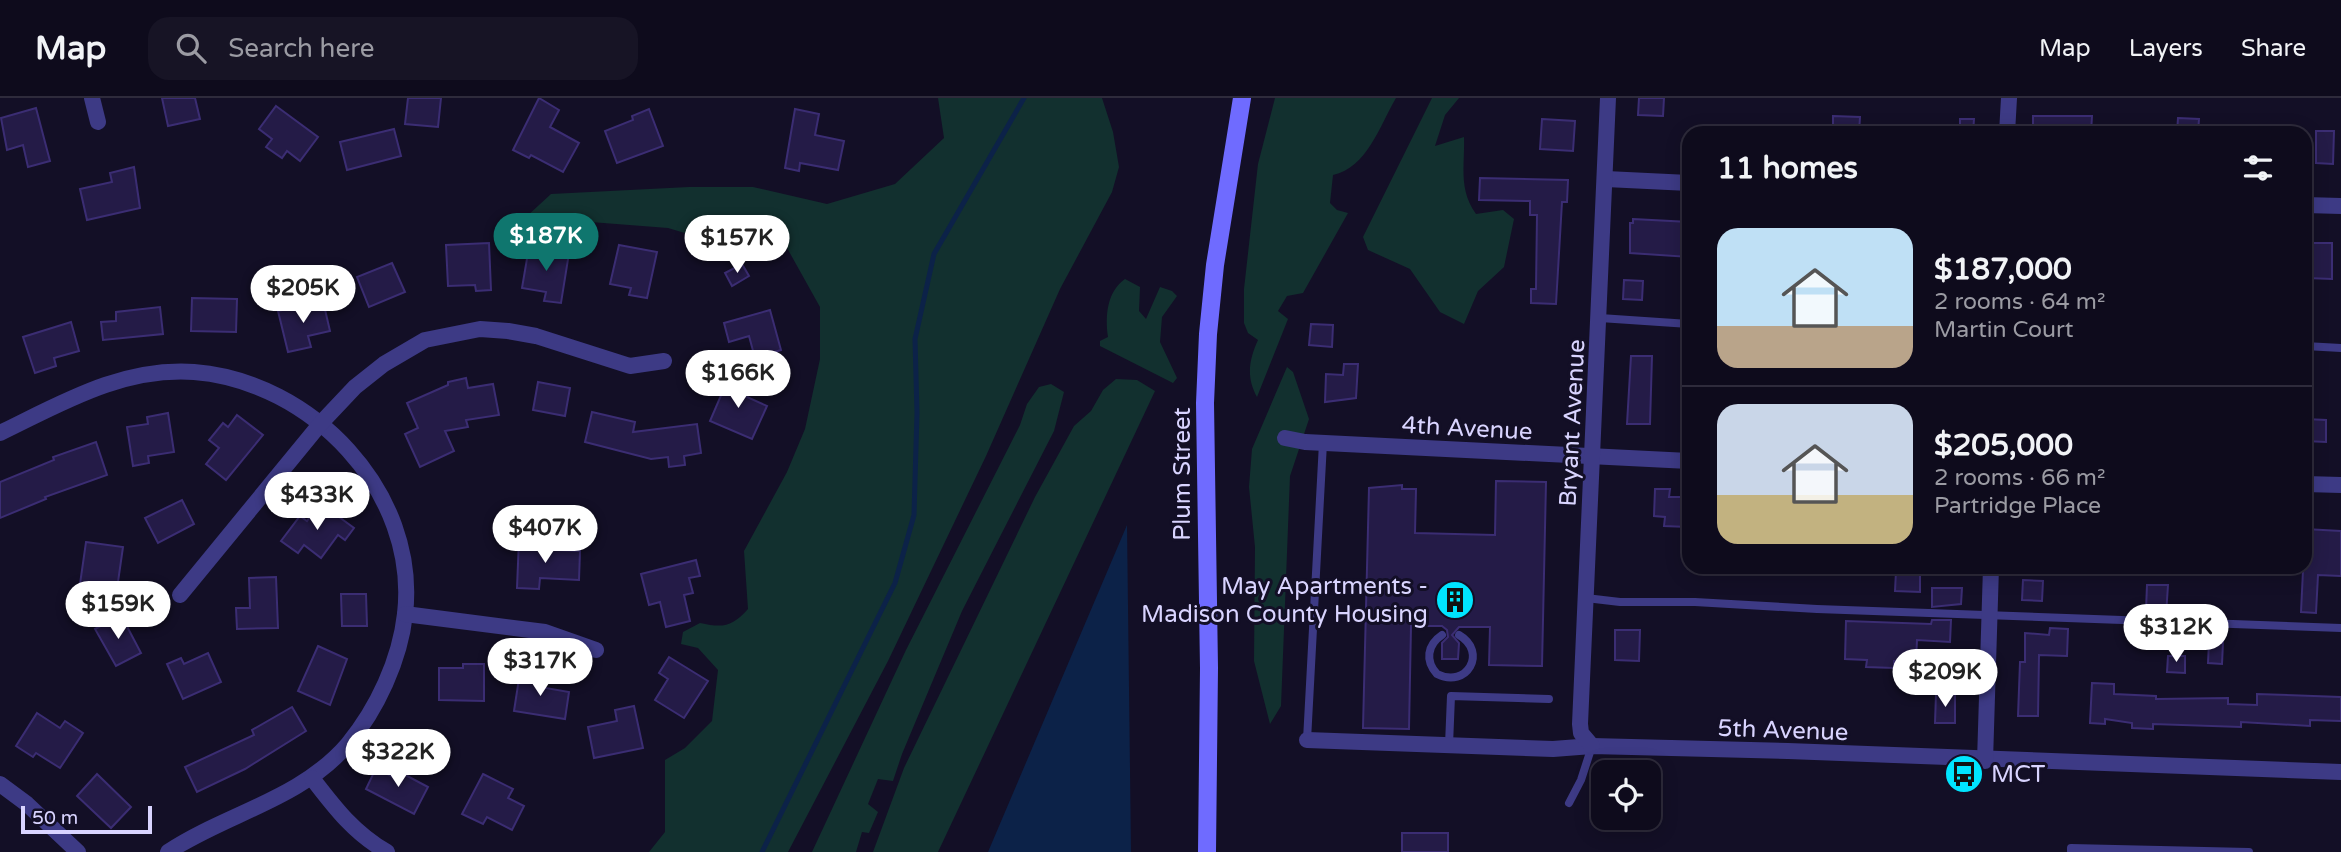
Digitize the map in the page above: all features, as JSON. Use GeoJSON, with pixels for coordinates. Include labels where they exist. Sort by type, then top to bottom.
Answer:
{"type":"FeatureCollection","features":[{"type":"Feature","properties":{"kind":"main road","name":"Plum Street"},"geometry":{"type":"LineString","coordinates":[[1207,852],[1208,348],[1215,265],[1242,98]]}},
{"type":"Feature","properties":{"kind":"street"},"geometry":{"type":"LineString","coordinates":[[92,98],[98,122]]}},
{"type":"Feature","properties":{"kind":"street","name":"Bryant Avenue"},"geometry":{"type":"LineString","coordinates":[[1592,746],[1581,733],[1580,724],[1608,98]]}},
{"type":"Feature","properties":{"kind":"street"},"geometry":{"type":"LineString","coordinates":[[2007,126],[2008,98]]}},
{"type":"Feature","properties":{"kind":"street"},"geometry":{"type":"LineString","coordinates":[[1606,179],[1682,183]]}},
{"type":"Feature","properties":{"kind":"street"},"geometry":{"type":"LineString","coordinates":[[2312,205],[2341,206]]}},
{"type":"Feature","properties":{"kind":"street"},"geometry":{"type":"LineString","coordinates":[[180,595],[321,422],[355,387],[384,363],[425,340],[449,333],[508,331],[536,336],[630,366],[664,361]]}},
{"type":"Feature","properties":{"kind":"street"},"geometry":{"type":"LineString","coordinates":[[0,433],[80,393],[113,381],[173,372],[225,376],[256,385],[285,398],[321,422],[359,462],[391,521],[400,553],[405,614],[395,657],[369,713],[349,743],[312,778],[287,794],[223,822],[168,852]]}},
{"type":"Feature","properties":{"kind":"street","name":"4th Avenue"},"geometry":{"type":"LineString","coordinates":[[1285,438],[1323,443],[1682,461]]}},
{"type":"Feature","properties":{"kind":"street"},"geometry":{"type":"LineString","coordinates":[[2312,484],[2341,485]]}},
{"type":"Feature","properties":{"kind":"street"},"geometry":{"type":"LineString","coordinates":[[1985,761],[1991,574]]}},
{"type":"Feature","properties":{"kind":"street"},"geometry":{"type":"LineString","coordinates":[[405,614],[545,632],[596,650]]}},
{"type":"Feature","properties":{"kind":"street","name":"5th Avenue"},"geometry":{"type":"LineString","coordinates":[[1307,740],[1553,749],[1592,746],[2341,772]]}},
{"type":"Feature","properties":{"kind":"street"},"geometry":{"type":"LineString","coordinates":[[312,778],[346,822],[366,840],[387,852]]}},
{"type":"Feature","properties":{"kind":"street"},"geometry":{"type":"LineString","coordinates":[[0,784],[27,804],[78,852]]}},
{"type":"Feature","properties":{"kind":"lane"},"geometry":{"type":"LineString","coordinates":[[1600,318],[1682,324]]}},
{"type":"Feature","properties":{"kind":"lane"},"geometry":{"type":"LineString","coordinates":[[2312,346],[2341,348]]}},
{"type":"Feature","properties":{"kind":"lane"},"geometry":{"type":"LineString","coordinates":[[1307,740],[1323,443]]}},
{"type":"Feature","properties":{"kind":"lane"},"geometry":{"type":"LineString","coordinates":[[1586,598],[1619,602],[1695,602],[1830,610],[2341,628]]}},
{"type":"Feature","properties":{"kind":"lane"},"geometry":{"type":"LineString","coordinates":[[1442,635],[1431,646],[1429,661],[1437,674],[1452,679],[1466,673],[1474,660],[1471,645],[1459,635]]}},
{"type":"Feature","properties":{"kind":"lane"},"geometry":{"type":"LineString","coordinates":[[1449,745],[1452,679]]}},
{"type":"Feature","properties":{"kind":"lane"},"geometry":{"type":"LineString","coordinates":[[1451,696],[1549,699]]}},
{"type":"Feature","properties":{"kind":"lane"},"geometry":{"type":"LineString","coordinates":[[1569,803],[1581,780],[1592,746]]}},
{"type":"Feature","properties":{"kind":"lane"},"geometry":{"type":"LineString","coordinates":[[2071,852],[2071,848],[2249,852]]}},
{"type":"Feature","properties":{"kind":"green space"},"geometry":{"type":"Polygon","coordinates":[[[938,98],[1102,98],[1113,132],[1119,167],[1112,192],[1060,289],[986,456],[888,661],[788,852],[649,852],[665,832],[665,760],[685,748],[712,721],[718,670],[698,648],[681,644],[683,632],[700,623],[727,625],[748,609],[744,551],[787,472],[805,429],[820,359],[820,307],[777,230],[715,242],[668,228],[526,217],[551,194],[689,187],[753,187],[827,204],[895,184],[944,138],[938,98]]]}},
{"type":"Feature","properties":{"kind":"green space"},"geometry":{"type":"Polygon","coordinates":[[[1275,98],[1396,98],[1364,155],[1345,171],[1333,175],[1330,203],[1337,210],[1348,213],[1303,293],[1287,296],[1278,311],[1288,319],[1257,397],[1251,382],[1250,368],[1258,340],[1248,333],[1244,323],[1244,289],[1258,164],[1275,98]]]}},
{"type":"Feature","properties":{"kind":"green space"},"geometry":{"type":"Polygon","coordinates":[[[1432,98],[1459,98],[1445,115],[1435,146],[1464,137],[1465,186],[1470,205],[1476,214],[1503,210],[1514,219],[1504,267],[1478,291],[1464,324],[1440,312],[1410,269],[1368,250],[1363,237],[1432,98]]]}},
{"type":"Feature","properties":{"kind":"green space"},"geometry":{"type":"Polygon","coordinates":[[[1125,279],[1140,287],[1139,311],[1146,319],[1160,287],[1177,296],[1162,317],[1160,342],[1177,378],[1173,383],[1100,346],[1100,341],[1108,337],[1107,312],[1111,297],[1125,279]]]}},
{"type":"Feature","properties":{"kind":"green space"},"geometry":{"type":"Polygon","coordinates":[[[1287,367],[1293,372],[1309,419],[1290,476],[1281,706],[1270,724],[1254,661],[1255,547],[1249,487],[1252,449],[1287,367]]]}},
{"type":"Feature","properties":{"kind":"green space"},"geometry":{"type":"Polygon","coordinates":[[[1116,379],[1137,380],[1155,391],[938,852],[873,852],[904,768],[1035,497],[1074,426],[1091,411],[1103,390],[1116,379]]]}},
{"type":"Feature","properties":{"kind":"green space"},"geometry":{"type":"Polygon","coordinates":[[[1051,384],[1064,392],[1054,431],[962,611],[893,781],[878,779],[868,804],[878,812],[869,833],[862,832],[856,852],[812,852],[906,650],[1020,425],[1027,404],[1039,387],[1051,384]]]}},
{"type":"Feature","properties":{"kind":"water"},"geometry":{"type":"Polygon","coordinates":[[[1127,525],[1131,852],[988,852],[1127,525]]]}},
{"type":"Feature","properties":{"kind":"building"},"geometry":{"type":"Polygon","coordinates":[[[162,98],[195,98],[200,119],[168,126],[162,98]]]}},
{"type":"Feature","properties":{"kind":"building"},"geometry":{"type":"Polygon","coordinates":[[[408,98],[441,98],[438,127],[405,124],[408,98]]]}},
{"type":"Feature","properties":{"kind":"building"},"geometry":{"type":"Polygon","coordinates":[[[539,98],[559,110],[550,127],[579,143],[563,172],[531,155],[529,158],[513,150],[539,98]]]}},
{"type":"Feature","properties":{"kind":"building"},"geometry":{"type":"Polygon","coordinates":[[[1639,98],[1664,98],[1663,116],[1638,115],[1639,98]]]}},
{"type":"Feature","properties":{"kind":"building"},"geometry":{"type":"Polygon","coordinates":[[[276,106],[318,137],[300,161],[287,151],[282,158],[266,147],[272,139],[259,129],[276,106]]]}},
{"type":"Feature","properties":{"kind":"building"},"geometry":{"type":"Polygon","coordinates":[[[36,108],[50,161],[28,167],[23,145],[7,150],[1,118],[36,108]]]}},
{"type":"Feature","properties":{"kind":"building"},"geometry":{"type":"Polygon","coordinates":[[[649,109],[663,146],[617,163],[605,131],[633,120],[632,116],[649,109]]]}},
{"type":"Feature","properties":{"kind":"building"},"geometry":{"type":"Polygon","coordinates":[[[795,109],[819,114],[815,135],[844,141],[838,170],[800,163],[799,171],[785,168],[795,109]]]}},
{"type":"Feature","properties":{"kind":"building"},"geometry":{"type":"Polygon","coordinates":[[[1833,116],[1860,117],[1859,126],[1833,126],[1833,116]]]}},
{"type":"Feature","properties":{"kind":"building"},"geometry":{"type":"Polygon","coordinates":[[[2033,116],[2092,116],[2091,126],[2033,126],[2033,116]]]}},
{"type":"Feature","properties":{"kind":"building"},"geometry":{"type":"Polygon","coordinates":[[[2178,118],[2199,119],[2198,126],[2177,126],[2178,118]]]}},
{"type":"Feature","properties":{"kind":"building"},"geometry":{"type":"Polygon","coordinates":[[[1542,119],[1575,121],[1573,151],[1540,149],[1542,119]]]}},
{"type":"Feature","properties":{"kind":"building"},"geometry":{"type":"Polygon","coordinates":[[[1960,119],[1974,119],[1974,126],[1960,126],[1960,119]]]}},
{"type":"Feature","properties":{"kind":"building"},"geometry":{"type":"Polygon","coordinates":[[[394,129],[401,156],[347,170],[340,142],[394,129]]]}},
{"type":"Feature","properties":{"kind":"building"},"geometry":{"type":"Polygon","coordinates":[[[2316,131],[2334,131],[2333,164],[2316,163],[2316,131]]]}},
{"type":"Feature","properties":{"kind":"building"},"geometry":{"type":"Polygon","coordinates":[[[134,167],[140,208],[87,220],[80,189],[112,182],[110,173],[134,167]]]}},
{"type":"Feature","properties":{"kind":"building"},"geometry":{"type":"Polygon","coordinates":[[[1480,178],[1568,180],[1567,202],[1562,202],[1556,304],[1531,303],[1531,289],[1536,289],[1537,215],[1530,215],[1530,201],[1479,200],[1480,178]]]}},
{"type":"Feature","properties":{"kind":"building"},"geometry":{"type":"Polygon","coordinates":[[[1633,219],[1682,222],[1682,257],[1630,253],[1630,223],[1633,223],[1633,219]]]}},
{"type":"Feature","properties":{"kind":"building"},"geometry":{"type":"Polygon","coordinates":[[[489,243],[491,290],[476,291],[475,285],[448,286],[446,245],[489,243]]]}},
{"type":"Feature","properties":{"kind":"building"},"geometry":{"type":"Polygon","coordinates":[[[2312,243],[2332,243],[2332,279],[2312,278],[2312,243]]]}},
{"type":"Feature","properties":{"kind":"building"},"geometry":{"type":"Polygon","coordinates":[[[619,245],[657,252],[647,298],[629,295],[631,288],[610,284],[619,245]]]}},
{"type":"Feature","properties":{"kind":"building"},"geometry":{"type":"Polygon","coordinates":[[[529,247],[569,253],[561,303],[544,301],[546,292],[522,288],[529,247]]]}},
{"type":"Feature","properties":{"kind":"building"},"geometry":{"type":"Polygon","coordinates":[[[392,263],[405,292],[369,307],[357,277],[392,263]]]}},
{"type":"Feature","properties":{"kind":"building"},"geometry":{"type":"Polygon","coordinates":[[[742,264],[749,276],[732,286],[725,273],[742,264]]]}},
{"type":"Feature","properties":{"kind":"building"},"geometry":{"type":"Polygon","coordinates":[[[1624,280],[1643,281],[1642,300],[1623,299],[1624,280]]]}},
{"type":"Feature","properties":{"kind":"building"},"geometry":{"type":"Polygon","coordinates":[[[192,298],[237,299],[236,332],[191,331],[192,298]]]}},
{"type":"Feature","properties":{"kind":"building"},"geometry":{"type":"Polygon","coordinates":[[[323,301],[330,331],[308,336],[311,347],[288,352],[278,311],[323,301]]]}},
{"type":"Feature","properties":{"kind":"building"},"geometry":{"type":"Polygon","coordinates":[[[160,307],[163,334],[103,340],[101,322],[116,321],[116,312],[160,307]]]}},
{"type":"Feature","properties":{"kind":"building"},"geometry":{"type":"Polygon","coordinates":[[[770,310],[781,350],[755,358],[749,336],[729,342],[724,323],[770,310]]]}},
{"type":"Feature","properties":{"kind":"building"},"geometry":{"type":"Polygon","coordinates":[[[71,322],[79,351],[54,358],[56,366],[35,373],[23,337],[71,322]]]}},
{"type":"Feature","properties":{"kind":"building"},"geometry":{"type":"Polygon","coordinates":[[[1311,324],[1333,325],[1332,347],[1309,345],[1311,324]]]}},
{"type":"Feature","properties":{"kind":"building"},"geometry":{"type":"Polygon","coordinates":[[[1631,356],[1652,356],[1650,424],[1627,424],[1631,356]]]}},
{"type":"Feature","properties":{"kind":"building"},"geometry":{"type":"Polygon","coordinates":[[[1344,364],[1358,364],[1356,398],[1325,402],[1326,374],[1343,375],[1344,364]]]}},
{"type":"Feature","properties":{"kind":"building"},"geometry":{"type":"Polygon","coordinates":[[[466,378],[468,388],[493,384],[499,415],[466,420],[468,427],[445,431],[454,451],[420,467],[405,434],[418,428],[407,403],[448,385],[448,382],[466,378]]]}},
{"type":"Feature","properties":{"kind":"building"},"geometry":{"type":"Polygon","coordinates":[[[728,379],[751,389],[747,397],[767,406],[752,439],[710,421],[728,379]]]}},
{"type":"Feature","properties":{"kind":"building"},"geometry":{"type":"Polygon","coordinates":[[[538,382],[570,388],[565,416],[533,410],[538,382]]]}},
{"type":"Feature","properties":{"kind":"building"},"geometry":{"type":"Polygon","coordinates":[[[592,412],[635,422],[633,432],[697,424],[701,453],[684,456],[685,465],[669,467],[668,457],[651,459],[585,442],[592,412]]]}},
{"type":"Feature","properties":{"kind":"building"},"geometry":{"type":"Polygon","coordinates":[[[168,413],[174,452],[148,456],[149,463],[133,466],[127,427],[148,424],[147,417],[168,413]]]}},
{"type":"Feature","properties":{"kind":"building"},"geometry":{"type":"Polygon","coordinates":[[[237,415],[263,435],[226,480],[206,464],[219,448],[209,440],[223,423],[228,427],[237,415]]]}},
{"type":"Feature","properties":{"kind":"building"},"geometry":{"type":"Polygon","coordinates":[[[2312,419],[2326,420],[2326,442],[2312,441],[2312,419]]]}},
{"type":"Feature","properties":{"kind":"building"},"geometry":{"type":"Polygon","coordinates":[[[96,442],[107,475],[45,497],[46,499],[0,518],[0,482],[54,460],[53,457],[96,442]]]}},
{"type":"Feature","properties":{"kind":"building","name":"May Apartments - Madison County Housing"},"geometry":{"type":"Polygon","coordinates":[[[1496,481],[1546,482],[1542,666],[1489,665],[1490,627],[1459,627],[1452,635],[1459,643],[1458,659],[1442,659],[1442,643],[1448,637],[1447,630],[1442,626],[1411,626],[1409,729],[1363,728],[1369,488],[1402,485],[1402,489],[1416,489],[1415,533],[1495,535],[1496,481]]]}},
{"type":"Feature","properties":{"kind":"building"},"geometry":{"type":"Polygon","coordinates":[[[1655,489],[1670,489],[1669,497],[1681,497],[1682,527],[1664,526],[1665,517],[1654,516],[1655,489]]]}},
{"type":"Feature","properties":{"kind":"building"},"geometry":{"type":"Polygon","coordinates":[[[182,500],[194,524],[158,543],[145,518],[182,500]]]}},
{"type":"Feature","properties":{"kind":"building"},"geometry":{"type":"Polygon","coordinates":[[[320,503],[354,528],[345,540],[338,535],[321,558],[304,545],[298,553],[281,541],[300,516],[307,521],[320,503]]]}},
{"type":"Feature","properties":{"kind":"building"},"geometry":{"type":"Polygon","coordinates":[[[2312,529],[2341,531],[2341,576],[2318,575],[2316,613],[2301,612],[2303,574],[2312,574],[2312,529]]]}},
{"type":"Feature","properties":{"kind":"building"},"geometry":{"type":"Polygon","coordinates":[[[519,539],[533,539],[533,549],[580,551],[579,580],[540,578],[539,589],[517,588],[519,539]]]}},
{"type":"Feature","properties":{"kind":"building"},"geometry":{"type":"Polygon","coordinates":[[[86,542],[123,547],[117,589],[80,584],[86,542]]]}},
{"type":"Feature","properties":{"kind":"building"},"geometry":{"type":"Polygon","coordinates":[[[696,560],[700,576],[689,578],[693,593],[684,595],[690,621],[666,627],[660,602],[649,605],[641,574],[696,560]]]}},
{"type":"Feature","properties":{"kind":"building"},"geometry":{"type":"Polygon","coordinates":[[[1896,574],[1920,574],[1920,592],[1895,591],[1896,574]]]}},
{"type":"Feature","properties":{"kind":"building"},"geometry":{"type":"Polygon","coordinates":[[[276,577],[278,628],[237,629],[236,608],[250,608],[249,578],[276,577]]]}},
{"type":"Feature","properties":{"kind":"building"},"geometry":{"type":"Polygon","coordinates":[[[2023,580],[2043,581],[2042,601],[2022,600],[2023,580]]]}},
{"type":"Feature","properties":{"kind":"building"},"geometry":{"type":"Polygon","coordinates":[[[2147,585],[2168,585],[2166,615],[2149,614],[2149,610],[2146,610],[2147,585]]]}},
{"type":"Feature","properties":{"kind":"building"},"geometry":{"type":"Polygon","coordinates":[[[1932,588],[1962,588],[1961,604],[1932,607],[1932,588]]]}},
{"type":"Feature","properties":{"kind":"building"},"geometry":{"type":"Polygon","coordinates":[[[341,594],[366,594],[367,626],[342,626],[341,594]]]}},
{"type":"Feature","properties":{"kind":"building"},"geometry":{"type":"Polygon","coordinates":[[[121,615],[141,653],[116,666],[95,629],[121,615]]]}},
{"type":"Feature","properties":{"kind":"building"},"geometry":{"type":"Polygon","coordinates":[[[1932,620],[1951,620],[1950,642],[1917,640],[1916,661],[1894,661],[1894,668],[1866,667],[1867,660],[1845,659],[1846,621],[1931,624],[1932,620]]]}},
{"type":"Feature","properties":{"kind":"building"},"geometry":{"type":"Polygon","coordinates":[[[2050,628],[2068,629],[2067,656],[2039,655],[2038,716],[2018,716],[2020,662],[2025,662],[2025,633],[2049,635],[2050,628]]]}},
{"type":"Feature","properties":{"kind":"building"},"geometry":{"type":"Polygon","coordinates":[[[2148,628],[2165,628],[2165,644],[2147,643],[2148,628]]]}},
{"type":"Feature","properties":{"kind":"building"},"geometry":{"type":"Polygon","coordinates":[[[1615,630],[1640,630],[1639,661],[1615,660],[1615,630]]]}},
{"type":"Feature","properties":{"kind":"building"},"geometry":{"type":"Polygon","coordinates":[[[2209,641],[2223,642],[2222,664],[2208,663],[2209,641]]]}},
{"type":"Feature","properties":{"kind":"building"},"geometry":{"type":"Polygon","coordinates":[[[318,646],[347,659],[330,705],[298,691],[318,646]]]}},
{"type":"Feature","properties":{"kind":"building"},"geometry":{"type":"Polygon","coordinates":[[[208,653],[221,682],[183,699],[167,664],[181,658],[184,664],[208,653]]]}},
{"type":"Feature","properties":{"kind":"building"},"geometry":{"type":"Polygon","coordinates":[[[2168,656],[2185,656],[2185,673],[2167,672],[2168,656]]]}},
{"type":"Feature","properties":{"kind":"building"},"geometry":{"type":"Polygon","coordinates":[[[669,657],[708,681],[684,718],[655,700],[668,679],[659,673],[669,657]]]}},
{"type":"Feature","properties":{"kind":"building"},"geometry":{"type":"Polygon","coordinates":[[[463,664],[484,664],[484,701],[439,700],[439,668],[463,668],[463,664]]]}},
{"type":"Feature","properties":{"kind":"building"},"geometry":{"type":"Polygon","coordinates":[[[520,672],[542,675],[540,687],[569,692],[565,719],[514,711],[520,672]]]}},
{"type":"Feature","properties":{"kind":"building"},"geometry":{"type":"Polygon","coordinates":[[[2092,683],[2114,684],[2114,694],[2156,696],[2156,699],[2228,698],[2228,704],[2257,705],[2257,694],[2341,697],[2341,721],[2310,720],[2310,726],[2241,722],[2241,727],[2153,724],[2153,729],[2132,728],[2132,723],[2105,719],[2105,724],[2090,723],[2092,683]]]}},
{"type":"Feature","properties":{"kind":"building"},"geometry":{"type":"Polygon","coordinates":[[[1936,694],[1955,695],[1955,723],[1935,723],[1936,694]]]}},
{"type":"Feature","properties":{"kind":"building"},"geometry":{"type":"Polygon","coordinates":[[[634,706],[643,748],[594,758],[588,727],[617,721],[615,710],[634,706]]]}},
{"type":"Feature","properties":{"kind":"building"},"geometry":{"type":"Polygon","coordinates":[[[292,707],[306,731],[245,769],[197,792],[185,767],[254,735],[252,730],[292,707]]]}},
{"type":"Feature","properties":{"kind":"building"},"geometry":{"type":"Polygon","coordinates":[[[37,713],[60,728],[65,721],[83,733],[60,768],[36,753],[33,757],[16,746],[37,713]]]}},
{"type":"Feature","properties":{"kind":"building"},"geometry":{"type":"Polygon","coordinates":[[[376,768],[393,777],[396,770],[428,787],[414,814],[366,789],[376,768]]]}},
{"type":"Feature","properties":{"kind":"building"},"geometry":{"type":"Polygon","coordinates":[[[97,774],[131,807],[111,828],[77,796],[97,774]]]}},
{"type":"Feature","properties":{"kind":"building"},"geometry":{"type":"Polygon","coordinates":[[[483,774],[513,789],[508,798],[524,806],[512,830],[487,817],[483,824],[462,814],[483,774]]]}},
{"type":"Feature","properties":{"kind":"building"},"geometry":{"type":"Polygon","coordinates":[[[1402,833],[1448,833],[1448,852],[1402,852],[1402,833]]]}},
{"type":"Feature","properties":{"kind":"waterway"},"geometry":{"type":"LineString","coordinates":[[762,852],[895,583],[914,515],[917,413],[915,339],[934,254],[1024,98]]}},
{"type":"Feature","properties":{"kind":"place","name":"May Apartments - Madison County Housing"},"geometry":{"type":"Point","coordinates":[1455,600]}},
{"type":"Feature","properties":{"kind":"place","name":"MCT"},"geometry":{"type":"Point","coordinates":[1964,774]}}]}
